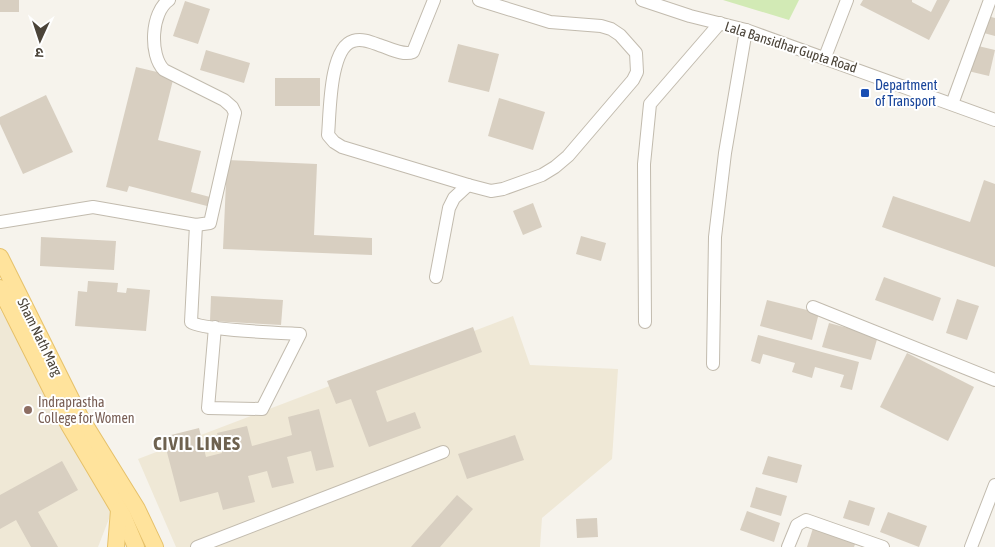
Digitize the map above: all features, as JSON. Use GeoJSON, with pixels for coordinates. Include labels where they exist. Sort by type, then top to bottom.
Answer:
{"type":"FeatureCollection","features":[{"type":"Feature","properties":{"kind":"main road","name":"Sham Nath Marg"},"geometry":{"type":"LineString","coordinates":[[0,257],[4,285],[69,425],[119,510],[136,547]]}},
{"type":"Feature","properties":{"kind":"main road","name":"Sham Nath Marg"},"geometry":{"type":"LineString","coordinates":[[4,285],[80,417],[137,509],[155,547]]}},
{"type":"Feature","properties":{"kind":"main road"},"geometry":{"type":"LineString","coordinates":[[116,547],[119,510]]}},
{"type":"Feature","properties":{"kind":"street"},"geometry":{"type":"LineString","coordinates":[[0,222],[93,207],[196,225],[210,223],[235,113],[232,107],[224,100],[164,70],[158,64],[154,51],[154,37],[160,11],[169,0]]}},
{"type":"Feature","properties":{"kind":"street"},"geometry":{"type":"LineString","coordinates":[[434,0],[413,52],[405,54],[364,40],[347,44],[333,75],[328,135],[342,147],[491,191],[542,176],[568,156],[633,80],[638,64],[636,53],[620,35],[611,29],[601,26],[550,22],[479,0]]}},
{"type":"Feature","properties":{"kind":"street","name":"Lala Bansidhar Gupta Road"},"geometry":{"type":"LineString","coordinates":[[642,0],[690,16],[746,30],[995,120]]}},
{"type":"Feature","properties":{"kind":"street"},"geometry":{"type":"LineString","coordinates":[[824,57],[847,0]]}},
{"type":"Feature","properties":{"kind":"street"},"geometry":{"type":"LineString","coordinates":[[952,104],[990,0]]}},
{"type":"Feature","properties":{"kind":"street"},"geometry":{"type":"LineString","coordinates":[[645,322],[644,164],[650,104],[720,23]]}},
{"type":"Feature","properties":{"kind":"street"},"geometry":{"type":"LineString","coordinates":[[713,364],[715,237],[725,153],[746,30]]}},
{"type":"Feature","properties":{"kind":"street"},"geometry":{"type":"LineString","coordinates":[[436,277],[449,208],[454,198],[468,185]]}},
{"type":"Feature","properties":{"kind":"street"},"geometry":{"type":"LineString","coordinates":[[196,225],[190,317],[195,325],[300,334],[262,409],[208,408],[215,327]]}},
{"type":"Feature","properties":{"kind":"street"},"geometry":{"type":"LineString","coordinates":[[813,307],[995,380]]}},
{"type":"Feature","properties":{"kind":"street"},"geometry":{"type":"LineString","coordinates":[[197,547],[443,452]]}},
{"type":"Feature","properties":{"kind":"street"},"geometry":{"type":"LineString","coordinates":[[971,547],[995,485]]}},
{"type":"Feature","properties":{"kind":"street"},"geometry":{"type":"LineString","coordinates":[[788,547],[797,525],[806,520],[883,547]]}},
{"type":"Feature","properties":{"kind":"shaded area","name":"Indraprastha College for Women"},"geometry":{"type":"Polygon","coordinates":[[[0,309],[112,511],[98,547],[0,547],[0,309]]]}},
{"type":"Feature","properties":{"kind":"shaded area"},"geometry":{"type":"Polygon","coordinates":[[[513,316],[530,365],[618,369],[612,459],[542,518],[540,547],[176,547],[138,459],[513,316]]]}},
{"type":"Feature","properties":{"kind":"green space"},"geometry":{"type":"Polygon","coordinates":[[[723,0],[799,0],[789,20],[723,0]]]}},
{"type":"Feature","properties":{"kind":"building"},"geometry":{"type":"Polygon","coordinates":[[[0,0],[19,0],[19,12],[0,12],[0,0]]]}},
{"type":"Feature","properties":{"kind":"building"},"geometry":{"type":"Polygon","coordinates":[[[863,0],[912,0],[912,2],[931,12],[937,0],[950,0],[929,40],[860,5],[863,0]]]}},
{"type":"Feature","properties":{"kind":"building"},"geometry":{"type":"Polygon","coordinates":[[[185,1],[210,9],[198,44],[173,36],[185,1]]]}},
{"type":"Feature","properties":{"kind":"building"},"geometry":{"type":"Polygon","coordinates":[[[984,15],[995,18],[995,36],[980,32],[984,15]]]}},
{"type":"Feature","properties":{"kind":"building"},"geometry":{"type":"Polygon","coordinates":[[[458,44],[499,54],[489,92],[448,82],[458,44]]]}},
{"type":"Feature","properties":{"kind":"building"},"geometry":{"type":"Polygon","coordinates":[[[974,45],[995,50],[989,76],[968,71],[974,45]]]}},
{"type":"Feature","properties":{"kind":"building"},"geometry":{"type":"Polygon","coordinates":[[[206,50],[250,63],[244,83],[200,70],[206,50]]]}},
{"type":"Feature","properties":{"kind":"building"},"geometry":{"type":"Polygon","coordinates":[[[136,67],[174,76],[158,140],[201,151],[191,192],[210,197],[207,206],[129,186],[127,192],[106,187],[136,67]]]}},
{"type":"Feature","properties":{"kind":"building"},"geometry":{"type":"Polygon","coordinates":[[[275,78],[320,78],[320,106],[275,106],[275,78]]]}},
{"type":"Feature","properties":{"kind":"building"},"geometry":{"type":"Polygon","coordinates":[[[46,95],[73,152],[23,174],[0,124],[0,117],[46,95]]]}},
{"type":"Feature","properties":{"kind":"building"},"geometry":{"type":"Polygon","coordinates":[[[499,98],[545,112],[533,150],[488,136],[499,98]]]}},
{"type":"Feature","properties":{"kind":"building"},"geometry":{"type":"Polygon","coordinates":[[[227,160],[317,164],[314,235],[372,238],[372,255],[223,249],[227,160]]]}},
{"type":"Feature","properties":{"kind":"building"},"geometry":{"type":"Polygon","coordinates":[[[984,180],[995,184],[995,267],[882,227],[893,196],[970,222],[984,180]]]}},
{"type":"Feature","properties":{"kind":"building"},"geometry":{"type":"Polygon","coordinates":[[[533,203],[542,227],[523,235],[513,211],[533,203]]]}},
{"type":"Feature","properties":{"kind":"building"},"geometry":{"type":"Polygon","coordinates":[[[581,236],[606,243],[601,261],[576,254],[581,236]]]}},
{"type":"Feature","properties":{"kind":"building"},"geometry":{"type":"Polygon","coordinates":[[[41,237],[116,241],[114,270],[40,266],[41,237]]]}},
{"type":"Feature","properties":{"kind":"building"},"geometry":{"type":"Polygon","coordinates":[[[884,277],[941,298],[933,321],[875,300],[884,277]]]}},
{"type":"Feature","properties":{"kind":"building"},"geometry":{"type":"Polygon","coordinates":[[[88,281],[118,283],[117,292],[126,293],[127,288],[150,290],[146,331],[75,326],[78,291],[87,292],[88,281]]]}},
{"type":"Feature","properties":{"kind":"building"},"geometry":{"type":"Polygon","coordinates":[[[211,296],[283,300],[281,325],[210,321],[211,296]]]}},
{"type":"Feature","properties":{"kind":"building"},"geometry":{"type":"Polygon","coordinates":[[[957,299],[979,306],[967,340],[946,333],[957,299]]]}},
{"type":"Feature","properties":{"kind":"building"},"geometry":{"type":"Polygon","coordinates":[[[767,300],[819,313],[812,340],[760,326],[767,300]]]}},
{"type":"Feature","properties":{"kind":"building"},"geometry":{"type":"Polygon","coordinates":[[[829,323],[878,336],[871,360],[822,347],[829,323]]]}},
{"type":"Feature","properties":{"kind":"building"},"geometry":{"type":"Polygon","coordinates":[[[473,327],[482,352],[376,391],[387,422],[415,412],[421,428],[369,447],[351,399],[336,404],[327,381],[473,327]]]}},
{"type":"Feature","properties":{"kind":"building"},"geometry":{"type":"Polygon","coordinates":[[[758,335],[859,362],[852,390],[840,387],[844,375],[815,367],[812,378],[792,372],[795,363],[763,354],[760,364],[751,361],[758,335]]]}},
{"type":"Feature","properties":{"kind":"building"},"geometry":{"type":"Polygon","coordinates":[[[907,353],[974,387],[948,441],[880,407],[907,353]]]}},
{"type":"Feature","properties":{"kind":"building"},"geometry":{"type":"Polygon","coordinates":[[[319,409],[334,467],[316,471],[311,451],[287,457],[294,483],[272,488],[267,471],[248,476],[255,502],[223,510],[218,492],[180,502],[163,437],[199,428],[206,457],[222,453],[217,433],[247,426],[252,446],[292,435],[288,417],[319,409]]]}},
{"type":"Feature","properties":{"kind":"building"},"geometry":{"type":"Polygon","coordinates":[[[515,435],[524,460],[467,479],[458,454],[515,435]]]}},
{"type":"Feature","properties":{"kind":"building"},"geometry":{"type":"Polygon","coordinates":[[[768,456],[802,465],[797,483],[762,474],[768,456]]]}},
{"type":"Feature","properties":{"kind":"building"},"geometry":{"type":"Polygon","coordinates":[[[62,461],[78,490],[38,512],[58,547],[31,547],[16,520],[0,529],[0,495],[62,461]]]}},
{"type":"Feature","properties":{"kind":"building"},"geometry":{"type":"Polygon","coordinates":[[[756,487],[787,496],[781,516],[750,507],[756,487]]]}},
{"type":"Feature","properties":{"kind":"building"},"geometry":{"type":"Polygon","coordinates":[[[457,495],[473,509],[440,547],[411,547],[457,495]]]}},
{"type":"Feature","properties":{"kind":"building"},"geometry":{"type":"Polygon","coordinates":[[[849,500],[875,508],[869,526],[843,518],[849,500]]]}},
{"type":"Feature","properties":{"kind":"building"},"geometry":{"type":"Polygon","coordinates":[[[747,511],[780,523],[774,542],[740,530],[747,511]]]}},
{"type":"Feature","properties":{"kind":"building"},"geometry":{"type":"Polygon","coordinates":[[[888,512],[927,526],[919,547],[880,532],[888,512]]]}},
{"type":"Feature","properties":{"kind":"building"},"geometry":{"type":"Polygon","coordinates":[[[597,518],[598,537],[577,538],[576,519],[597,518]]]}},
{"type":"Feature","properties":{"kind":"building"},"geometry":{"type":"Polygon","coordinates":[[[814,525],[857,539],[854,547],[807,547],[814,525]]]}},
{"type":"Feature","properties":{"kind":"place","name":"Department of Transport"},"geometry":{"type":"Point","coordinates":[865,93]}},
{"type":"Feature","properties":{"kind":"place","name":"Indraprastha College for Women"},"geometry":{"type":"Point","coordinates":[28,410]}},
{"type":"Feature","properties":{"kind":"district","name":"CIVIL LINES"},"geometry":{"type":"Point","coordinates":[197,443]}}]}
